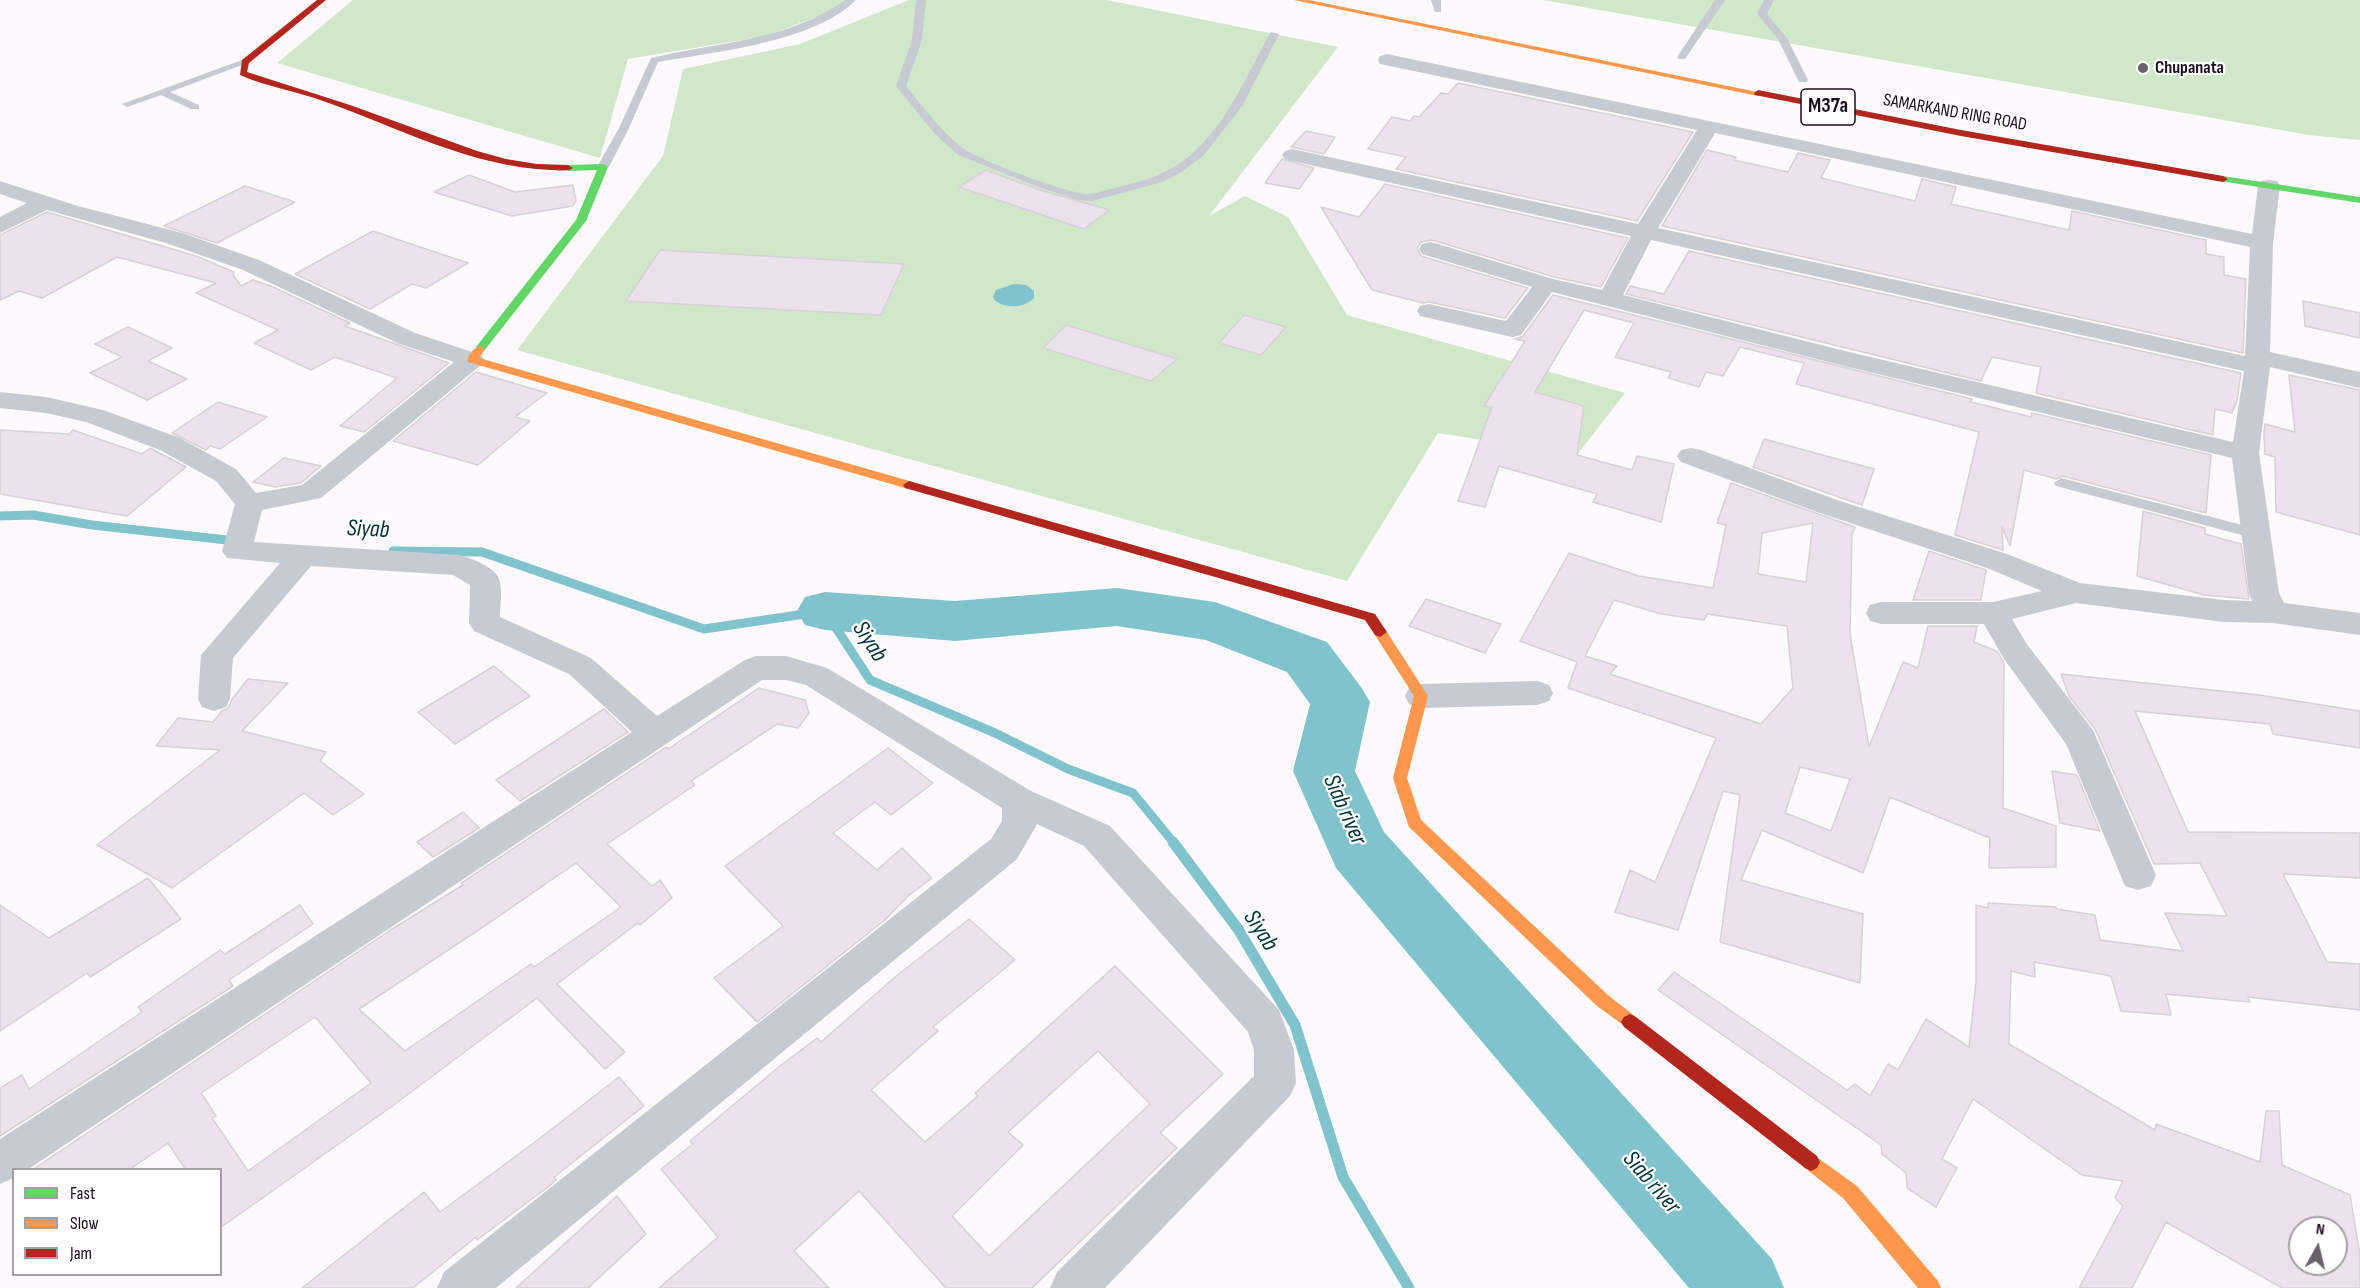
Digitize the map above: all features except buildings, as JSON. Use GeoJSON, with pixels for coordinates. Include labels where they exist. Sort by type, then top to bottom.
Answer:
{"type":"FeatureCollection","features":[{"type":"Feature","properties":{"kind":"main road"},"geometry":{"type":"LineString","coordinates":[[322,0],[294,25],[245,62],[243,73],[256,80],[317,96],[499,161],[541,169],[603,167],[581,220],[471,360],[1370,617],[1421,696],[1400,778],[1414,823],[1604,1001],[1850,1192],[1931,1288]]}},
{"type":"Feature","properties":{"kind":"main road","name":"SAMARKAND RING ROAD"},"geometry":{"type":"LineString","coordinates":[[1298,0],[1920,125],[2360,200]]}},
{"type":"Feature","properties":{"kind":"main road"},"geometry":{"type":"LineString","coordinates":[[1418,6],[1441,7]]}},
{"type":"Feature","properties":{"kind":"main road","name":"M37a"},"geometry":{"type":"LineString","coordinates":[[1781,76],[1809,81]]}},
{"type":"Feature","properties":{"kind":"main road"},"geometry":{"type":"LineString","coordinates":[[1898,105],[1893,108],[1893,112],[1899,118],[1920,125]]}},
{"type":"Feature","properties":{"kind":"street"},"geometry":{"type":"LineString","coordinates":[[1387,60],[2262,243]]}},
{"type":"Feature","properties":{"kind":"street"},"geometry":{"type":"LineString","coordinates":[[1609,299],[1644,232],[1709,126]]}},
{"type":"Feature","properties":{"kind":"street"},"geometry":{"type":"LineString","coordinates":[[1292,155],[2257,362],[2360,380]]}},
{"type":"Feature","properties":{"kind":"street"},"geometry":{"type":"LineString","coordinates":[[2269,186],[2262,243],[2257,362],[2245,453],[2264,593],[2273,612]]}},
{"type":"Feature","properties":{"kind":"street"},"geometry":{"type":"LineString","coordinates":[[0,187],[44,202],[174,238],[251,265],[406,338],[471,360]]}},
{"type":"Feature","properties":{"kind":"street"},"geometry":{"type":"LineString","coordinates":[[0,226],[44,202]]}},
{"type":"Feature","properties":{"kind":"street"},"geometry":{"type":"LineString","coordinates":[[1430,249],[1546,284],[1860,362],[2245,453]]}},
{"type":"Feature","properties":{"kind":"street"},"geometry":{"type":"LineString","coordinates":[[1429,310],[1512,330],[1546,284]]}},
{"type":"Feature","properties":{"kind":"street"},"geometry":{"type":"LineString","coordinates":[[243,525],[311,492],[471,360]]}},
{"type":"Feature","properties":{"kind":"street"},"geometry":{"type":"LineString","coordinates":[[0,400],[46,405],[94,416],[170,444],[226,475],[243,525],[237,551],[459,565],[485,580],[485,623],[580,666],[655,734]]}},
{"type":"Feature","properties":{"kind":"street"},"geometry":{"type":"LineString","coordinates":[[1691,456],[1827,506],[1998,561],[2076,593],[2224,611],[2273,612],[2360,624]]}},
{"type":"Feature","properties":{"kind":"street"},"geometry":{"type":"LineString","coordinates":[[214,699],[217,655],[304,555]]}},
{"type":"Feature","properties":{"kind":"street"},"geometry":{"type":"LineString","coordinates":[[1881,613],[1993,613],[2076,593]]}},
{"type":"Feature","properties":{"kind":"street"},"geometry":{"type":"LineString","coordinates":[[1993,613],[2015,651],[2081,739],[2138,875]]}},
{"type":"Feature","properties":{"kind":"street"},"geometry":{"type":"LineString","coordinates":[[0,1163],[756,668],[786,668],[816,676],[1019,801],[1097,836],[1265,1023],[1275,1050],[1275,1083],[1073,1288]]}},
{"type":"Feature","properties":{"kind":"street"},"geometry":{"type":"LineString","coordinates":[[1421,696],[1537,693]]}},
{"type":"Feature","properties":{"kind":"street"},"geometry":{"type":"LineString","coordinates":[[460,1288],[1004,849],[1020,823],[1019,801]]}},
{"type":"Feature","properties":{"kind":"lane"},"geometry":{"type":"LineString","coordinates":[[603,167],[624,128],[654,60],[781,34],[839,10],[851,0]]}},
{"type":"Feature","properties":{"kind":"lane"},"geometry":{"type":"LineString","coordinates":[[921,0],[917,40],[901,86],[907,94],[963,154],[999,169],[1085,198],[1151,183],[1185,166],[1211,140],[1239,102],[1256,73],[1274,34]]}},
{"type":"Feature","properties":{"kind":"lane"},"geometry":{"type":"LineString","coordinates":[[1682,57],[1720,0]]}},
{"type":"Feature","properties":{"kind":"lane"},"geometry":{"type":"LineString","coordinates":[[1769,0],[1762,14],[1782,38],[1809,81]]}},
{"type":"Feature","properties":{"kind":"lane"},"geometry":{"type":"LineString","coordinates":[[127,104],[245,62]]}},
{"type":"Feature","properties":{"kind":"lane"},"geometry":{"type":"LineString","coordinates":[[162,92],[195,107]]}},
{"type":"Feature","properties":{"kind":"lane"},"geometry":{"type":"LineString","coordinates":[[2061,483],[2257,534]]}},
{"type":"Feature","properties":{"kind":"green space"},"geometry":{"type":"Polygon","coordinates":[[[353,0],[853,0],[827,13],[766,36],[628,59],[600,158],[277,63],[353,0]]]}},
{"type":"Feature","properties":{"kind":"green space"},"geometry":{"type":"Polygon","coordinates":[[[909,0],[1107,0],[1338,47],[1209,216],[1245,196],[1288,217],[1347,315],[1625,393],[1577,455],[1438,433],[1347,581],[517,350],[663,156],[683,69],[800,44],[909,0]]]}},
{"type":"Feature","properties":{"kind":"green space","name":"Chupanata"},"geometry":{"type":"Polygon","coordinates":[[[1543,0],[2360,0],[2360,140],[2309,135],[1543,0]]]}},
{"type":"Feature","properties":{"kind":"water"},"geometry":{"type":"Polygon","coordinates":[[[1014,284],[1026,285],[1034,291],[1034,298],[1026,304],[1016,306],[995,301],[993,297],[996,290],[1014,284]]]}},
{"type":"Feature","properties":{"kind":"waterway","name":"Siyab"},"geometry":{"type":"LineString","coordinates":[[0,516],[33,515],[92,525],[236,541]]}},
{"type":"Feature","properties":{"kind":"waterway","name":"Siyab"},"geometry":{"type":"LineString","coordinates":[[393,551],[482,552],[704,629],[825,611],[870,680],[995,733],[1068,769],[1133,793],[1174,843]]}},
{"type":"Feature","properties":{"kind":"waterway","name":"Siab river"},"geometry":{"type":"LineString","coordinates":[[825,611],[955,621],[1117,607],[1215,622],[1307,657],[1340,702],[1324,771],[1359,849],[1743,1288]]}},
{"type":"Feature","properties":{"kind":"waterway","name":"Siyab"},"geometry":{"type":"LineString","coordinates":[[1173,842],[1238,929],[1295,1025],[1343,1177],[1409,1288]]}},
{"type":"Feature","properties":{"kind":"traffic: fast"},"geometry":{"type":"LineString","coordinates":[[480,349],[581,221],[603,167],[568,168]]}},
{"type":"Feature","properties":{"kind":"traffic: fast"},"geometry":{"type":"LineString","coordinates":[[2223,179],[2360,200]]}},
{"type":"Feature","properties":{"kind":"traffic: slow"},"geometry":{"type":"LineString","coordinates":[[1298,0],[1758,93]]}},
{"type":"Feature","properties":{"kind":"traffic: slow"},"geometry":{"type":"LineString","coordinates":[[480,349],[472,360],[909,485]]}},
{"type":"Feature","properties":{"kind":"traffic: slow"},"geometry":{"type":"LineString","coordinates":[[1380,632],[1421,696],[1400,778],[1414,823],[1603,1001],[1630,1022]]}},
{"type":"Feature","properties":{"kind":"traffic: slow"},"geometry":{"type":"LineString","coordinates":[[1811,1162],[1850,1192],[1931,1288]]}},
{"type":"Feature","properties":{"kind":"traffic: jam"},"geometry":{"type":"LineString","coordinates":[[322,0],[245,62],[243,73],[261,81],[347,106],[473,153],[505,162],[537,167],[568,168]]}},
{"type":"Feature","properties":{"kind":"traffic: jam"},"geometry":{"type":"LineString","coordinates":[[1758,93],[1961,133],[2223,179]]}},
{"type":"Feature","properties":{"kind":"traffic: jam"},"geometry":{"type":"LineString","coordinates":[[909,485],[1370,617],[1380,632]]}},
{"type":"Feature","properties":{"kind":"traffic: jam"},"geometry":{"type":"LineString","coordinates":[[1630,1022],[1811,1162]]}},
{"type":"Feature","properties":{"kind":"place","name":"Chupanata"},"geometry":{"type":"Point","coordinates":[2143,68]}}]}
